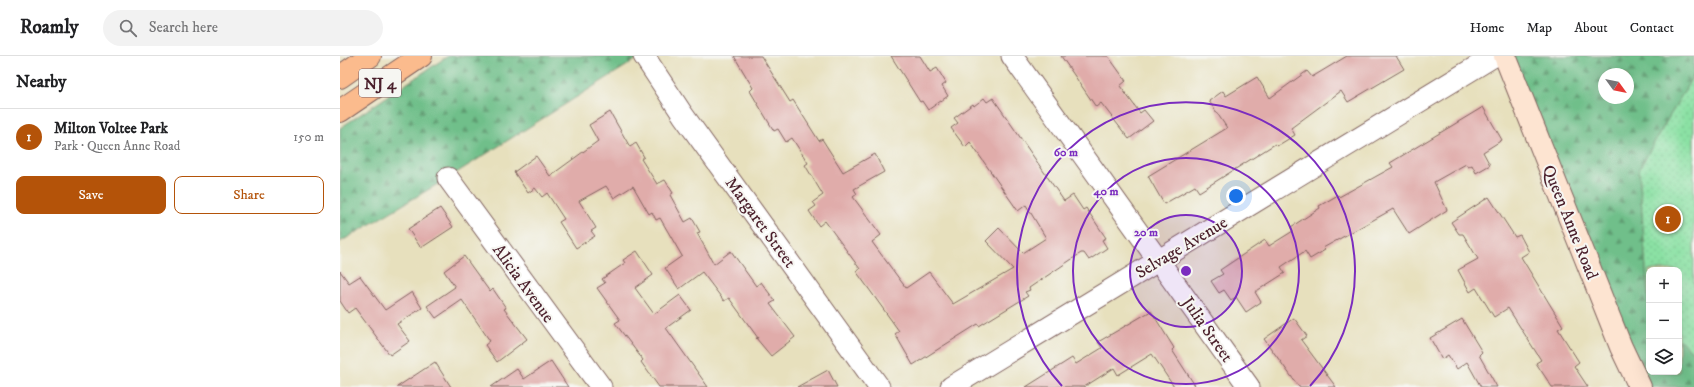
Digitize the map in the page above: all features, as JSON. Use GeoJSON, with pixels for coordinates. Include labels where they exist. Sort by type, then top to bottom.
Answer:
{"type":"FeatureCollection","features":[{"type":"Feature","properties":{"kind":"highway","name":"NJ 4"},"geometry":{"type":"LineString","coordinates":[[340,77],[370,56]]}},
{"type":"Feature","properties":{"kind":"highway","name":"NJ 4"},"geometry":{"type":"LineString","coordinates":[[340,111],[420,56]]}},
{"type":"Feature","properties":{"kind":"street","name":"Margaret Street"},"geometry":{"type":"LineString","coordinates":[[644,56],[683,115],[880,387]]}},
{"type":"Feature","properties":{"kind":"street","name":"Julia Street"},"geometry":{"type":"LineString","coordinates":[[1012,56],[1249,387]]}},
{"type":"Feature","properties":{"kind":"street","name":"Selvage Avenue"},"geometry":{"type":"LineString","coordinates":[[951,387],[1494,56]]}},
{"type":"Feature","properties":{"kind":"street","name":"Queen Anne Road"},"geometry":{"type":"LineString","coordinates":[[1505,56],[1622,347],[1640,387]]}},
{"type":"Feature","properties":{"kind":"street","name":"Alicia Avenue"},"geometry":{"type":"LineString","coordinates":[[448,178],[600,387]]}},
{"type":"Feature","properties":{"kind":"green space"},"geometry":{"type":"Polygon","coordinates":[[[448,56],[642,56],[448,178],[340,242],[340,128],[448,56]]]}},
{"type":"Feature","properties":{"kind":"green space"},"geometry":{"type":"Polygon","coordinates":[[[1505,56],[1694,56],[1694,74],[1639,169],[1646,268],[1646,375],[1682,375],[1682,342],[1694,353],[1694,387],[1640,387],[1505,56]]]}},
{"type":"Feature","properties":{"kind":"green space"},"geometry":{"type":"Polygon","coordinates":[[[1694,74],[1694,353],[1682,342],[1682,267],[1646,267],[1646,268],[1639,169],[1694,74]]]}},
{"type":"Feature","properties":{"kind":"building"},"geometry":{"type":"Polygon","coordinates":[[[734,56],[761,56],[790,102],[793,100],[819,141],[822,139],[843,172],[875,154],[884,172],[854,189],[857,194],[853,197],[881,235],[872,242],[906,288],[929,272],[953,304],[1013,269],[986,241],[999,228],[1023,253],[1046,238],[1026,205],[1018,211],[970,142],[965,147],[951,128],[958,123],[954,118],[984,98],[987,102],[993,98],[1064,201],[1073,195],[1083,210],[1086,208],[1106,238],[1102,240],[1107,248],[1089,260],[1084,253],[1081,253],[1029,288],[1030,290],[1025,292],[1028,296],[979,326],[978,324],[913,365],[895,334],[899,331],[856,271],[860,269],[825,221],[819,226],[809,211],[816,206],[813,202],[823,195],[805,165],[808,163],[792,138],[786,142],[778,129],[774,131],[750,91],[753,88],[734,56]]]}},
{"type":"Feature","properties":{"kind":"building"},"geometry":{"type":"Polygon","coordinates":[[[891,56],[920,56],[930,72],[937,68],[946,83],[942,86],[948,96],[928,110],[922,101],[920,102],[891,56]]]}},
{"type":"Feature","properties":{"kind":"building"},"geometry":{"type":"Polygon","coordinates":[[[1061,56],[1108,56],[1126,81],[1120,86],[1140,113],[1144,110],[1153,121],[1129,139],[1101,103],[1096,107],[1061,56]]]}},
{"type":"Feature","properties":{"kind":"building"},"geometry":{"type":"Polygon","coordinates":[[[1347,56],[1396,56],[1404,69],[1348,102],[1341,91],[1291,128],[1295,135],[1277,146],[1275,144],[1199,192],[1195,186],[1164,204],[1148,176],[1227,128],[1209,101],[1223,91],[1226,96],[1257,77],[1270,98],[1307,71],[1312,77],[1347,56]]]}},
{"type":"Feature","properties":{"kind":"building"},"geometry":{"type":"Polygon","coordinates":[[[1483,107],[1502,140],[1483,152],[1490,165],[1476,173],[1472,165],[1468,167],[1466,164],[1434,182],[1447,210],[1409,234],[1393,209],[1323,248],[1325,250],[1310,259],[1305,251],[1281,267],[1285,273],[1255,292],[1261,302],[1246,312],[1236,297],[1231,300],[1224,290],[1219,293],[1211,281],[1223,274],[1220,270],[1265,240],[1269,246],[1293,231],[1291,227],[1320,208],[1319,206],[1338,195],[1339,197],[1393,167],[1390,163],[1483,107]]]}},
{"type":"Feature","properties":{"kind":"building"},"geometry":{"type":"Polygon","coordinates":[[[610,112],[630,147],[636,143],[644,157],[641,159],[657,184],[665,180],[673,193],[670,195],[685,222],[692,218],[700,232],[697,233],[714,264],[731,251],[756,286],[761,282],[775,301],[770,304],[795,337],[771,356],[756,338],[758,338],[729,298],[724,301],[702,272],[679,289],[665,268],[682,256],[660,218],[656,220],[652,212],[649,214],[633,186],[614,198],[606,186],[579,201],[596,228],[591,231],[595,236],[576,248],[559,222],[564,219],[547,193],[542,197],[535,188],[528,193],[514,172],[536,156],[550,176],[598,141],[589,125],[610,112]]]}},
{"type":"Feature","properties":{"kind":"building"},"geometry":{"type":"Polygon","coordinates":[[[1489,197],[1515,237],[1520,235],[1529,252],[1521,257],[1563,326],[1558,329],[1579,362],[1574,366],[1588,387],[1552,387],[1536,363],[1541,360],[1508,308],[1494,317],[1476,288],[1470,292],[1458,270],[1478,259],[1463,234],[1459,234],[1451,222],[1489,197]]]}},
{"type":"Feature","properties":{"kind":"building"},"geometry":{"type":"Polygon","coordinates":[[[440,208],[453,227],[421,248],[408,229],[440,208]]]}},
{"type":"Feature","properties":{"kind":"building"},"geometry":{"type":"Polygon","coordinates":[[[637,251],[653,275],[635,288],[654,314],[680,295],[691,310],[666,328],[708,387],[659,387],[641,362],[643,360],[615,323],[620,320],[597,288],[605,283],[602,279],[625,263],[623,260],[637,251]]]}},
{"type":"Feature","properties":{"kind":"building"},"geometry":{"type":"Polygon","coordinates":[[[464,256],[490,292],[493,289],[506,308],[504,309],[527,339],[497,362],[485,345],[490,341],[462,300],[436,318],[427,306],[455,287],[444,271],[464,256]]]}},
{"type":"Feature","properties":{"kind":"building"},"geometry":{"type":"Polygon","coordinates":[[[340,271],[349,283],[360,276],[385,310],[412,292],[422,308],[397,324],[410,341],[390,355],[355,308],[348,313],[340,301],[340,271]]]}},
{"type":"Feature","properties":{"kind":"building"},"geometry":{"type":"Polygon","coordinates":[[[1151,311],[1174,348],[1172,350],[1196,387],[1174,387],[1152,354],[1118,375],[1114,368],[1084,387],[1026,387],[1072,358],[1076,364],[1102,348],[1098,342],[1151,311]]]}},
{"type":"Feature","properties":{"kind":"building"},"geometry":{"type":"Polygon","coordinates":[[[1294,318],[1307,336],[1301,340],[1336,387],[1299,387],[1264,339],[1294,318]]]}},
{"type":"Feature","properties":{"kind":"building"},"geometry":{"type":"Polygon","coordinates":[[[1462,319],[1482,352],[1479,355],[1497,387],[1481,387],[1467,362],[1457,369],[1448,355],[1442,359],[1430,338],[1462,319]]]}},
{"type":"Feature","properties":{"kind":"building"},"geometry":{"type":"Polygon","coordinates":[[[551,361],[568,387],[491,387],[517,369],[524,379],[551,361]]]}},
{"type":"Feature","properties":{"kind":"building"},"geometry":{"type":"Polygon","coordinates":[[[435,362],[451,387],[397,387],[435,362]]]}},
{"type":"Feature","properties":{"kind":"building"},"geometry":{"type":"Polygon","coordinates":[[[828,370],[837,387],[797,387],[828,370]]]}},
{"type":"Feature","properties":{"kind":"place","name":"Milton Voltee Park"},"geometry":{"type":"Point","coordinates":[1668,219]}}]}
